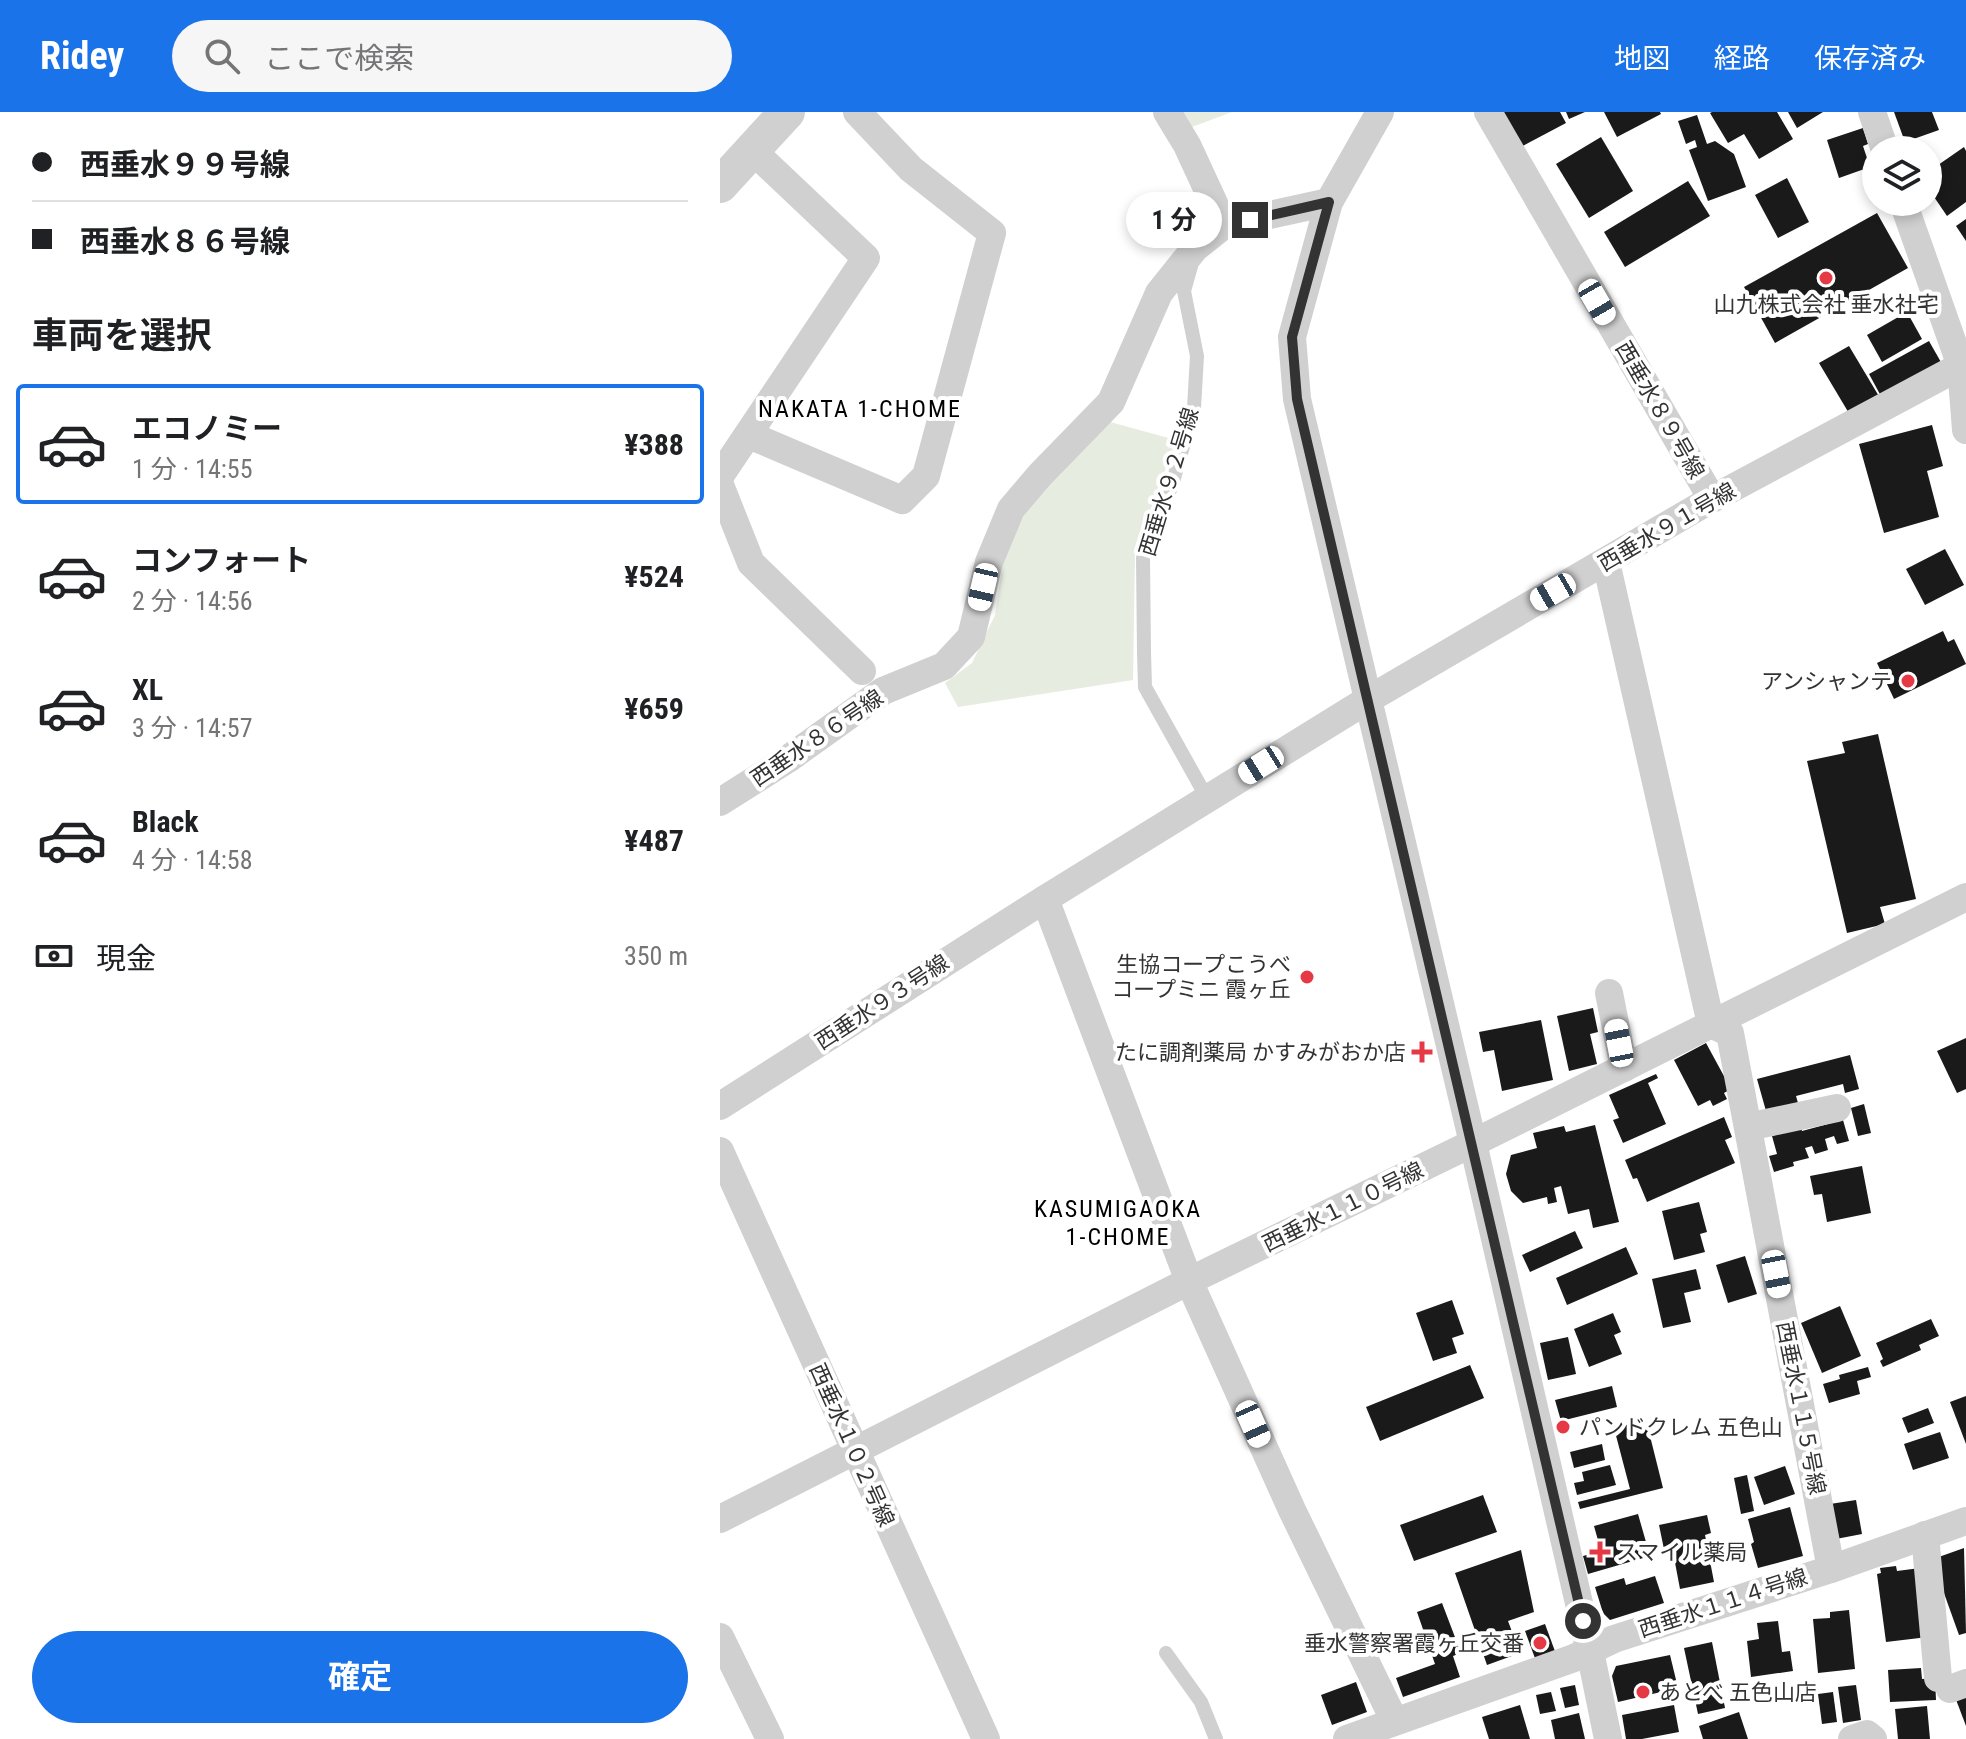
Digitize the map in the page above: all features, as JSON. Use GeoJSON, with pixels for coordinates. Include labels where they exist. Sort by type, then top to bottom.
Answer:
{"type":"FeatureCollection","features":[{"type":"Feature","properties":{"kind":"street"},"geometry":{"type":"LineString","coordinates":[[720,185],[787,112]]}},
{"type":"Feature","properties":{"kind":"street"},"geometry":{"type":"LineString","coordinates":[[749,435],[902,500],[926,476],[992,233],[911,169],[857,112]]}},
{"type":"Feature","properties":{"kind":"street"},"geometry":{"type":"LineString","coordinates":[[1167,112],[1187,145],[1224,225]]}},
{"type":"Feature","properties":{"kind":"street","name":"西垂水８９号線"},"geometry":{"type":"LineString","coordinates":[[1488,112],[1712,499]]}},
{"type":"Feature","properties":{"kind":"street"},"geometry":{"type":"LineString","coordinates":[[1872,112],[1880,136]]}},
{"type":"Feature","properties":{"kind":"street"},"geometry":{"type":"LineString","coordinates":[[1382,116],[1329,202],[1292,337],[1297,399],[1473,1143],[1608,1739]]}},
{"type":"Feature","properties":{"kind":"street"},"geometry":{"type":"LineString","coordinates":[[720,476],[866,258],[752,150]]}},
{"type":"Feature","properties":{"kind":"street","name":"西垂水８６号線"},"geometry":{"type":"LineString","coordinates":[[720,802],[788,759],[883,691],[944,666],[971,637],[989,562],[1011,509],[1111,402],[1159,293],[1195,248],[1224,225],[1329,202]]}},
{"type":"Feature","properties":{"kind":"street"},"geometry":{"type":"LineString","coordinates":[[1908,216],[1964,365],[1966,430]]}},
{"type":"Feature","properties":{"kind":"street","name":"西垂水９１号線"},"geometry":{"type":"LineString","coordinates":[[1045,899],[1369,699],[1712,499],[1964,365]]}},
{"type":"Feature","properties":{"kind":"street"},"geometry":{"type":"LineString","coordinates":[[720,485],[751,563],[862,671]]}},
{"type":"Feature","properties":{"kind":"street"},"geometry":{"type":"LineString","coordinates":[[1606,562],[1711,1024]]}},
{"type":"Feature","properties":{"kind":"street"},"geometry":{"type":"LineString","coordinates":[[720,783],[756,761],[788,759]]}},
{"type":"Feature","properties":{"kind":"street","name":"西垂水１１０号線"},"geometry":{"type":"LineString","coordinates":[[723,1510],[855,1451],[1189,1281],[1966,897]]}},
{"type":"Feature","properties":{"kind":"street"},"geometry":{"type":"LineString","coordinates":[[1045,899],[1189,1281],[1292,1510],[1394,1720]]}},
{"type":"Feature","properties":{"kind":"street","name":"西垂水９３号線"},"geometry":{"type":"LineString","coordinates":[[720,1106],[1045,899]]}},
{"type":"Feature","properties":{"kind":"street"},"geometry":{"type":"LineString","coordinates":[[1609,993],[1624,1068]]}},
{"type":"Feature","properties":{"kind":"street","name":"西垂水１１５号線"},"geometry":{"type":"LineString","coordinates":[[1711,1024],[1730,1033],[1831,1569]]}},
{"type":"Feature","properties":{"kind":"street"},"geometry":{"type":"LineString","coordinates":[[1748,1127],[1837,1108]]}},
{"type":"Feature","properties":{"kind":"street","name":"西垂水１０２号線"},"geometry":{"type":"LineString","coordinates":[[720,1151],[986,1739]]}},
{"type":"Feature","properties":{"kind":"street","name":"西垂水１１４号線"},"geometry":{"type":"LineString","coordinates":[[1358,1737],[1394,1720],[1590,1651],[1614,1639],[1831,1569],[1966,1521]]}},
{"type":"Feature","properties":{"kind":"street"},"geometry":{"type":"LineString","coordinates":[[1925,1535],[1951,1684]]}},
{"type":"Feature","properties":{"kind":"street"},"geometry":{"type":"LineString","coordinates":[[720,1637],[770,1739]]}},
{"type":"Feature","properties":{"kind":"street"},"geometry":{"type":"LineString","coordinates":[[1852,1739],[1867,1734],[1873,1739]]}},
{"type":"Feature","properties":{"kind":"lane","name":"西垂水９２号線"},"geometry":{"type":"LineString","coordinates":[[1195,248],[1184,291],[1197,356],[1194,408],[1172,485],[1143,558],[1144,652],[1145,687],[1207,798]]}},
{"type":"Feature","properties":{"kind":"lane"},"geometry":{"type":"LineString","coordinates":[[1166,1653],[1201,1702],[1216,1739]]}},
{"type":"Feature","properties":{"kind":"shaded area"},"geometry":{"type":"Polygon","coordinates":[[[1178,112],[1232,112],[1184,130],[1178,112]]]}},
{"type":"Feature","properties":{"kind":"shaded area"},"geometry":{"type":"Polygon","coordinates":[[[1110,422],[1176,440],[1135,553],[1133,680],[958,707],[945,683],[972,663],[995,615],[1007,534],[1047,482],[1110,422]]]}},
{"type":"Feature","properties":{"kind":"building"},"geometry":{"type":"Polygon","coordinates":[[[1500,112],[1560,112],[1566,123],[1519,148],[1500,112]]]}},
{"type":"Feature","properties":{"kind":"building"},"geometry":{"type":"Polygon","coordinates":[[[1566,112],[1585,112],[1569,119],[1566,112]]]}},
{"type":"Feature","properties":{"kind":"building"},"geometry":{"type":"Polygon","coordinates":[[[1604,112],[1660,112],[1661,114],[1617,137],[1604,112]]]}},
{"type":"Feature","properties":{"kind":"building"},"geometry":{"type":"Polygon","coordinates":[[[1712,112],[1777,112],[1793,139],[1759,159],[1744,134],[1728,143],[1712,112]]]}},
{"type":"Feature","properties":{"kind":"building"},"geometry":{"type":"Polygon","coordinates":[[[1788,112],[1823,112],[1797,128],[1788,112]]]}},
{"type":"Feature","properties":{"kind":"building"},"geometry":{"type":"Polygon","coordinates":[[[1894,112],[1932,112],[1939,130],[1922,136],[1903,136],[1894,112]]]}},
{"type":"Feature","properties":{"kind":"building"},"geometry":{"type":"Polygon","coordinates":[[[1697,115],[1707,144],[1715,141],[1734,154],[1746,187],[1708,201],[1689,150],[1697,147],[1695,140],[1686,144],[1678,121],[1697,115]]]}},
{"type":"Feature","properties":{"kind":"building"},"geometry":{"type":"Polygon","coordinates":[[[1863,128],[1866,136],[1862,136],[1862,170],[1839,178],[1827,140],[1863,128]]]}},
{"type":"Feature","properties":{"kind":"building"},"geometry":{"type":"Polygon","coordinates":[[[1601,137],[1633,191],[1589,218],[1556,164],[1601,137]]]}},
{"type":"Feature","properties":{"kind":"building"},"geometry":{"type":"Polygon","coordinates":[[[1964,147],[1966,202],[1947,216],[1942,209],[1942,162],[1964,147]]]}},
{"type":"Feature","properties":{"kind":"building"},"geometry":{"type":"Polygon","coordinates":[[[1787,178],[1809,222],[1778,238],[1755,195],[1787,178]]]}},
{"type":"Feature","properties":{"kind":"building"},"geometry":{"type":"Polygon","coordinates":[[[1688,181],[1710,216],[1625,267],[1604,232],[1688,181]]]}},
{"type":"Feature","properties":{"kind":"building","name":"山九株式会社 垂水社宅"},"geometry":{"type":"Polygon","coordinates":[[[1872,216],[1879,216],[1908,268],[1775,343],[1744,287],[1872,216]]]}},
{"type":"Feature","properties":{"kind":"building"},"geometry":{"type":"Polygon","coordinates":[[[1966,219],[1966,241],[1956,226],[1966,219]]]}},
{"type":"Feature","properties":{"kind":"building"},"geometry":{"type":"Polygon","coordinates":[[[1907,312],[1922,339],[1882,362],[1867,335],[1907,312]]]}},
{"type":"Feature","properties":{"kind":"building"},"geometry":{"type":"Polygon","coordinates":[[[1929,341],[1942,364],[1882,398],[1869,374],[1929,341]]]}},
{"type":"Feature","properties":{"kind":"building"},"geometry":{"type":"Polygon","coordinates":[[[1849,346],[1880,398],[1850,415],[1819,363],[1849,346]]]}},
{"type":"Feature","properties":{"kind":"building"},"geometry":{"type":"Polygon","coordinates":[[[1932,425],[1943,466],[1927,471],[1939,517],[1884,533],[1859,444],[1932,425]]]}},
{"type":"Feature","properties":{"kind":"building"},"geometry":{"type":"Polygon","coordinates":[[[1945,549],[1964,585],[1925,605],[1906,569],[1945,549]]]}},
{"type":"Feature","properties":{"kind":"building","name":"アンシャンテ"},"geometry":{"type":"Polygon","coordinates":[[[1943,631],[1948,642],[1954,639],[1966,664],[1894,699],[1877,663],[1943,631]]]}},
{"type":"Feature","properties":{"kind":"building"},"geometry":{"type":"Polygon","coordinates":[[[1878,734],[1916,899],[1880,907],[1885,924],[1847,933],[1807,761],[1845,753],[1842,742],[1878,734]]]}},
{"type":"Feature","properties":{"kind":"building"},"geometry":{"type":"Polygon","coordinates":[[[1593,1008],[1598,1032],[1590,1034],[1597,1064],[1569,1071],[1557,1016],[1593,1008]]]}},
{"type":"Feature","properties":{"kind":"building"},"geometry":{"type":"Polygon","coordinates":[[[1541,1020],[1553,1080],[1502,1091],[1494,1050],[1483,1052],[1479,1032],[1541,1020]]]}},
{"type":"Feature","properties":{"kind":"building"},"geometry":{"type":"Polygon","coordinates":[[[1966,1038],[1966,1089],[1957,1093],[1937,1051],[1966,1038]]]}},
{"type":"Feature","properties":{"kind":"building"},"geometry":{"type":"Polygon","coordinates":[[[1706,1043],[1731,1089],[1724,1093],[1727,1099],[1713,1106],[1710,1100],[1698,1106],[1674,1060],[1706,1043]]]}},
{"type":"Feature","properties":{"kind":"building"},"geometry":{"type":"Polygon","coordinates":[[[1850,1055],[1859,1089],[1845,1093],[1843,1084],[1796,1096],[1798,1103],[1766,1111],[1757,1079],[1850,1055]]]}},
{"type":"Feature","properties":{"kind":"building"},"geometry":{"type":"Polygon","coordinates":[[[1656,1074],[1658,1078],[1648,1083],[1666,1124],[1623,1143],[1613,1120],[1619,1118],[1609,1095],[1656,1074]]]}},
{"type":"Feature","properties":{"kind":"building"},"geometry":{"type":"Polygon","coordinates":[[[1864,1104],[1871,1133],[1858,1136],[1851,1108],[1864,1104]]]}},
{"type":"Feature","properties":{"kind":"building"},"geometry":{"type":"Polygon","coordinates":[[[1724,1117],[1732,1137],[1725,1140],[1735,1163],[1647,1202],[1625,1160],[1724,1117]]]}},
{"type":"Feature","properties":{"kind":"building"},"geometry":{"type":"Polygon","coordinates":[[[1843,1120],[1849,1141],[1837,1144],[1834,1136],[1825,1139],[1828,1150],[1815,1154],[1812,1146],[1805,1148],[1809,1158],[1774,1172],[1769,1156],[1777,1154],[1772,1136],[1843,1120]]]}},
{"type":"Feature","properties":{"kind":"building"},"geometry":{"type":"Polygon","coordinates":[[[1595,1125],[1619,1222],[1593,1228],[1589,1209],[1568,1214],[1561,1186],[1554,1188],[1557,1202],[1548,1204],[1547,1197],[1523,1203],[1511,1191],[1506,1174],[1511,1155],[1537,1148],[1533,1133],[1564,1126],[1566,1132],[1595,1125]]]}},
{"type":"Feature","properties":{"kind":"building"},"geometry":{"type":"Polygon","coordinates":[[[1862,1166],[1871,1213],[1827,1222],[1822,1194],[1814,1195],[1810,1176],[1862,1166]]]}},
{"type":"Feature","properties":{"kind":"building"},"geometry":{"type":"Polygon","coordinates":[[[1699,1202],[1707,1232],[1700,1234],[1705,1252],[1674,1260],[1662,1211],[1699,1202]]]}},
{"type":"Feature","properties":{"kind":"building"},"geometry":{"type":"Polygon","coordinates":[[[1575,1231],[1583,1248],[1530,1272],[1522,1255],[1575,1231]]]}},
{"type":"Feature","properties":{"kind":"building"},"geometry":{"type":"Polygon","coordinates":[[[1626,1247],[1638,1274],[1567,1305],[1556,1278],[1626,1247]]]}},
{"type":"Feature","properties":{"kind":"building"},"geometry":{"type":"Polygon","coordinates":[[[1745,1256],[1757,1294],[1728,1303],[1716,1265],[1745,1256]]]}},
{"type":"Feature","properties":{"kind":"building"},"geometry":{"type":"Polygon","coordinates":[[[1696,1269],[1701,1289],[1684,1293],[1691,1322],[1663,1328],[1652,1279],[1696,1269]]]}},
{"type":"Feature","properties":{"kind":"building"},"geometry":{"type":"Polygon","coordinates":[[[1452,1300],[1464,1334],[1452,1338],[1457,1353],[1433,1361],[1416,1313],[1452,1300]]]}},
{"type":"Feature","properties":{"kind":"building"},"geometry":{"type":"Polygon","coordinates":[[[1840,1306],[1861,1356],[1822,1373],[1801,1323],[1840,1306]]]}},
{"type":"Feature","properties":{"kind":"building"},"geometry":{"type":"Polygon","coordinates":[[[1613,1313],[1621,1332],[1614,1335],[1622,1354],[1589,1367],[1574,1329],[1613,1313]]]}},
{"type":"Feature","properties":{"kind":"building"},"geometry":{"type":"Polygon","coordinates":[[[1931,1319],[1939,1336],[1919,1345],[1921,1350],[1883,1367],[1876,1343],[1931,1319]]]}},
{"type":"Feature","properties":{"kind":"building"},"geometry":{"type":"Polygon","coordinates":[[[1568,1337],[1576,1374],[1548,1380],[1540,1343],[1568,1337]]]}},
{"type":"Feature","properties":{"kind":"building"},"geometry":{"type":"Polygon","coordinates":[[[1470,1365],[1484,1398],[1380,1441],[1366,1407],[1470,1365]]]}},
{"type":"Feature","properties":{"kind":"building"},"geometry":{"type":"Polygon","coordinates":[[[1868,1367],[1871,1377],[1857,1381],[1860,1394],[1829,1403],[1823,1384],[1840,1379],[1839,1375],[1868,1367]]]}},
{"type":"Feature","properties":{"kind":"building"},"geometry":{"type":"Polygon","coordinates":[[[1612,1386],[1617,1407],[1561,1421],[1555,1400],[1612,1386]]]}},
{"type":"Feature","properties":{"kind":"building"},"geometry":{"type":"Polygon","coordinates":[[[1966,1396],[1966,1444],[1950,1402],[1966,1396]]]}},
{"type":"Feature","properties":{"kind":"building"},"geometry":{"type":"Polygon","coordinates":[[[1928,1408],[1934,1423],[1908,1433],[1902,1418],[1928,1408]]]}},
{"type":"Feature","properties":{"kind":"building"},"geometry":{"type":"Polygon","coordinates":[[[1646,1420],[1663,1488],[1580,1509],[1578,1502],[1630,1489],[1614,1428],[1646,1420]]]}},
{"type":"Feature","properties":{"kind":"building"},"geometry":{"type":"Polygon","coordinates":[[[1940,1432],[1949,1458],[1913,1470],[1904,1444],[1940,1432]]]}},
{"type":"Feature","properties":{"kind":"building"},"geometry":{"type":"Polygon","coordinates":[[[1602,1444],[1605,1460],[1574,1468],[1570,1452],[1602,1444]]]}},
{"type":"Feature","properties":{"kind":"building"},"geometry":{"type":"Polygon","coordinates":[[[1610,1465],[1616,1485],[1577,1495],[1574,1483],[1584,1481],[1582,1472],[1610,1465]]]}},
{"type":"Feature","properties":{"kind":"building"},"geometry":{"type":"Polygon","coordinates":[[[1785,1466],[1795,1494],[1764,1505],[1754,1477],[1785,1466]]]}},
{"type":"Feature","properties":{"kind":"building"},"geometry":{"type":"Polygon","coordinates":[[[1747,1475],[1754,1511],[1741,1514],[1734,1478],[1747,1475]]]}},
{"type":"Feature","properties":{"kind":"building"},"geometry":{"type":"Polygon","coordinates":[[[1483,1495],[1497,1532],[1414,1561],[1400,1525],[1483,1495]]]}},
{"type":"Feature","properties":{"kind":"building"},"geometry":{"type":"Polygon","coordinates":[[[1856,1500],[1862,1534],[1836,1539],[1830,1504],[1856,1500]]]}},
{"type":"Feature","properties":{"kind":"building"},"geometry":{"type":"Polygon","coordinates":[[[1790,1507],[1803,1556],[1758,1568],[1748,1519],[1790,1507]]]}},
{"type":"Feature","properties":{"kind":"building"},"geometry":{"type":"Polygon","coordinates":[[[1638,1514],[1650,1556],[1588,1574],[1583,1556],[1601,1551],[1594,1526],[1638,1514]]]}},
{"type":"Feature","properties":{"kind":"building"},"geometry":{"type":"Polygon","coordinates":[[[1707,1515],[1711,1533],[1705,1535],[1714,1582],[1680,1589],[1673,1552],[1665,1554],[1659,1525],[1707,1515]]]}},
{"type":"Feature","properties":{"kind":"building"},"geometry":{"type":"Polygon","coordinates":[[[1964,1548],[1966,1633],[1959,1635],[1940,1582],[1936,1558],[1964,1548]]]}},
{"type":"Feature","properties":{"kind":"building"},"geometry":{"type":"Polygon","coordinates":[[[1521,1550],[1534,1612],[1508,1621],[1520,1653],[1487,1665],[1455,1573],[1521,1550]]]}},
{"type":"Feature","properties":{"kind":"building"},"geometry":{"type":"Polygon","coordinates":[[[1896,1566],[1897,1571],[1920,1568],[1928,1637],[1886,1642],[1877,1574],[1881,1573],[1880,1568],[1896,1566]]]}},
{"type":"Feature","properties":{"kind":"building"},"geometry":{"type":"Polygon","coordinates":[[[1655,1576],[1664,1603],[1610,1620],[1603,1613],[1595,1587],[1624,1578],[1626,1585],[1655,1576]]]}},
{"type":"Feature","properties":{"kind":"building"},"geometry":{"type":"Polygon","coordinates":[[[1442,1603],[1461,1653],[1453,1656],[1460,1677],[1403,1697],[1396,1678],[1435,1664],[1417,1612],[1442,1603]]]}},
{"type":"Feature","properties":{"kind":"building"},"geometry":{"type":"Polygon","coordinates":[[[1849,1610],[1855,1669],[1818,1673],[1813,1619],[1830,1618],[1830,1612],[1849,1610]]]}},
{"type":"Feature","properties":{"kind":"building"},"geometry":{"type":"Polygon","coordinates":[[[1778,1621],[1782,1652],[1790,1651],[1793,1671],[1751,1677],[1747,1641],[1759,1639],[1757,1623],[1778,1621]]]}},
{"type":"Feature","properties":{"kind":"building","name":"垂水警察署霞ヶ丘交番"},"geometry":{"type":"Polygon","coordinates":[[[1545,1624],[1556,1654],[1536,1661],[1525,1631],[1545,1624]]]}},
{"type":"Feature","properties":{"kind":"building"},"geometry":{"type":"Polygon","coordinates":[[[1712,1642],[1725,1708],[1698,1714],[1684,1648],[1712,1642]]]}},
{"type":"Feature","properties":{"kind":"building"},"geometry":{"type":"Polygon","coordinates":[[[1670,1655],[1678,1688],[1618,1702],[1612,1676],[1616,1666],[1670,1655]]]}},
{"type":"Feature","properties":{"kind":"building"},"geometry":{"type":"Polygon","coordinates":[[[1921,1668],[1922,1679],[1935,1678],[1936,1700],[1890,1702],[1888,1670],[1921,1668]]]}},
{"type":"Feature","properties":{"kind":"building"},"geometry":{"type":"Polygon","coordinates":[[[1356,1682],[1367,1712],[1332,1725],[1321,1695],[1356,1682]]]}},
{"type":"Feature","properties":{"kind":"building"},"geometry":{"type":"Polygon","coordinates":[[[1575,1685],[1579,1705],[1565,1708],[1560,1688],[1575,1685]]]}},
{"type":"Feature","properties":{"kind":"building"},"geometry":{"type":"Polygon","coordinates":[[[1856,1685],[1861,1720],[1843,1723],[1838,1687],[1856,1685]]]}},
{"type":"Feature","properties":{"kind":"building"},"geometry":{"type":"Polygon","coordinates":[[[1551,1692],[1556,1711],[1540,1714],[1536,1695],[1551,1692]]]}},
{"type":"Feature","properties":{"kind":"building"},"geometry":{"type":"Polygon","coordinates":[[[1833,1692],[1837,1722],[1822,1724],[1818,1694],[1833,1692]]]}},
{"type":"Feature","properties":{"kind":"building"},"geometry":{"type":"Polygon","coordinates":[[[1966,1693],[1966,1726],[1955,1697],[1966,1693]]]}},
{"type":"Feature","properties":{"kind":"building"},"geometry":{"type":"Polygon","coordinates":[[[1520,1705],[1530,1739],[1489,1739],[1482,1717],[1520,1705]]]}},
{"type":"Feature","properties":{"kind":"building"},"geometry":{"type":"Polygon","coordinates":[[[1674,1705],[1679,1732],[1626,1739],[1622,1715],[1674,1705]]]}},
{"type":"Feature","properties":{"kind":"building"},"geometry":{"type":"Polygon","coordinates":[[[1927,1706],[1930,1739],[1898,1739],[1895,1709],[1927,1706]]]}},
{"type":"Feature","properties":{"kind":"building"},"geometry":{"type":"Polygon","coordinates":[[[1739,1712],[1748,1739],[1703,1739],[1699,1726],[1739,1712]]]}},
{"type":"Feature","properties":{"kind":"building"},"geometry":{"type":"Polygon","coordinates":[[[1579,1713],[1585,1739],[1555,1739],[1551,1720],[1579,1713]]]}},
{"type":"Feature","properties":{"kind":"place","name":"山九株式会社 垂水社宅"},"geometry":{"type":"Point","coordinates":[1826,278]}},
{"type":"Feature","properties":{"kind":"place","name":"アンシャンテ"},"geometry":{"type":"Point","coordinates":[1908,681]}},
{"type":"Feature","properties":{"kind":"place","name":"生協コープこうべ コープミニ 霞ヶ丘"},"geometry":{"type":"Point","coordinates":[1307,977]}},
{"type":"Feature","properties":{"kind":"place","name":"たに調剤薬局 かすみがおか店"},"geometry":{"type":"Point","coordinates":[1422,1052]}},
{"type":"Feature","properties":{"kind":"place","name":"パンドクレム 五色山"},"geometry":{"type":"Point","coordinates":[1563,1427]}},
{"type":"Feature","properties":{"kind":"place","name":"スマイル薬局"},"geometry":{"type":"Point","coordinates":[1600,1552]}},
{"type":"Feature","properties":{"kind":"place","name":"垂水警察署霞ヶ丘交番"},"geometry":{"type":"Point","coordinates":[1540,1643]}},
{"type":"Feature","properties":{"kind":"place","name":"あとべ 五色山店"},"geometry":{"type":"Point","coordinates":[1643,1692]}},
{"type":"Feature","properties":{"kind":"district","name":"NAKATA 1-CHOME"},"geometry":{"type":"Point","coordinates":[860,409]}},
{"type":"Feature","properties":{"kind":"district","name":"KASUMIGAOKA 1-CHOME"},"geometry":{"type":"Point","coordinates":[1118,1223]}},
{"type":"Feature","properties":{"kind":"route"},"geometry":{"type":"LineString","coordinates":[[1250,220],[1329,202],[1292,337],[1297,399],[1583,1621]]}}]}
